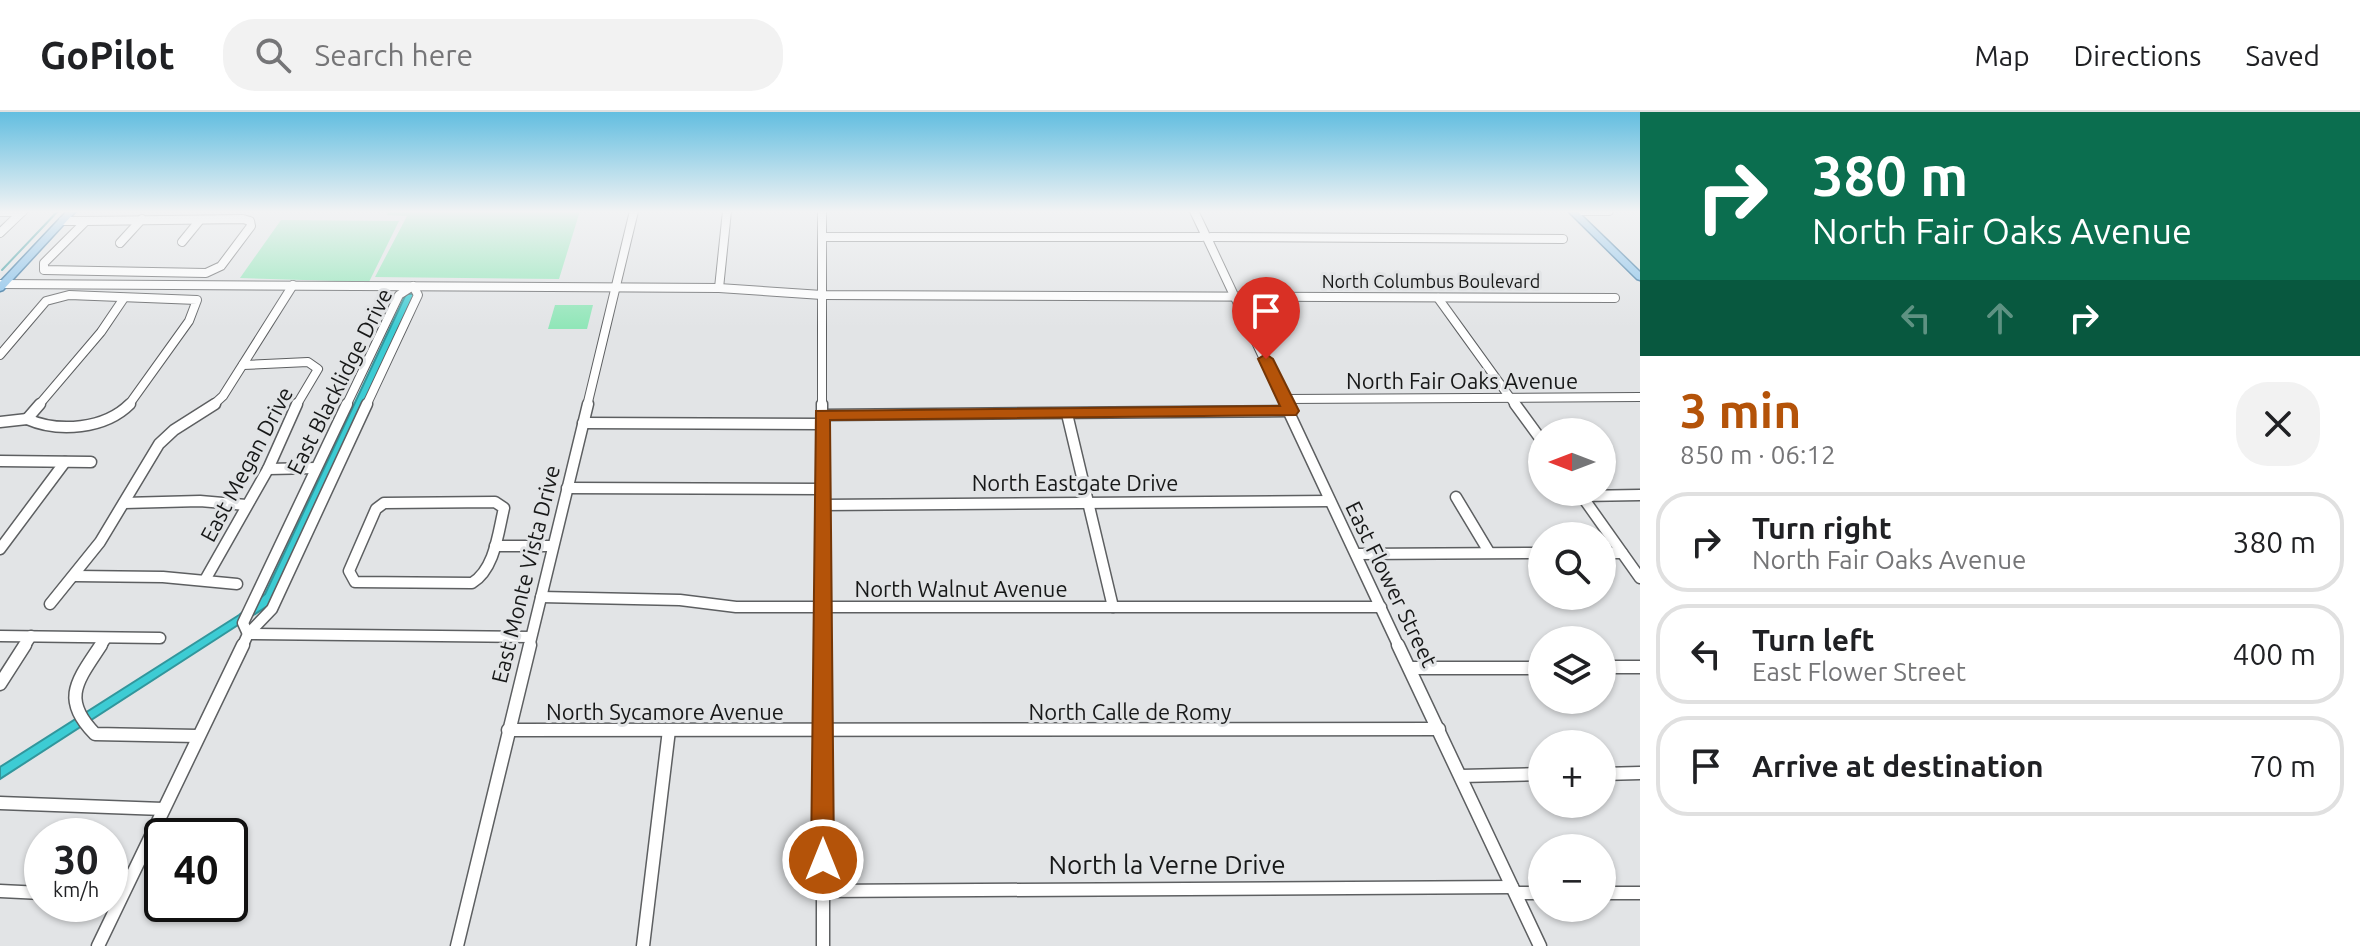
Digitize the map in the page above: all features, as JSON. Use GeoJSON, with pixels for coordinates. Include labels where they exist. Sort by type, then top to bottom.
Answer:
{"type":"FeatureCollection","features":[{"type":"Feature","properties":{"kind":"main road"},"geometry":{"type":"LineString","coordinates":[[1,285],[35,250]]}},
{"type":"Feature","properties":{"kind":"main road"},"geometry":{"type":"LineString","coordinates":[[1612,250],[1640,277]]}},
{"type":"Feature","properties":{"kind":"main road"},"geometry":{"type":"LineString","coordinates":[[1619,250],[1640,270]]}},
{"type":"Feature","properties":{"kind":"street"},"geometry":{"type":"LineString","coordinates":[[57,250],[44,263],[44,270],[130,273],[215,271],[232,250]]}},
{"type":"Feature","properties":{"kind":"street","name":"East Monte Vista Drive"},"geometry":{"type":"LineString","coordinates":[[457,946],[624,250]]}},
{"type":"Feature","properties":{"kind":"street"},"geometry":{"type":"LineString","coordinates":[[719,288],[723,250]]}},
{"type":"Feature","properties":{"kind":"street"},"geometry":{"type":"LineString","coordinates":[[822,250],[823,946]]}},
{"type":"Feature","properties":{"kind":"street","name":"East Flower Street"},"geometry":{"type":"LineString","coordinates":[[1213,250],[1540,946]]}},
{"type":"Feature","properties":{"kind":"street"},"geometry":{"type":"LineString","coordinates":[[120,283],[130,273]]}},
{"type":"Feature","properties":{"kind":"street","name":"North Columbus Boulevard"},"geometry":{"type":"LineString","coordinates":[[1,285],[120,283],[719,288],[822,295],[1615,298]]}},
{"type":"Feature","properties":{"kind":"street"},"geometry":{"type":"LineString","coordinates":[[1,352],[50,299],[69,295],[196,299],[210,284]]}},
{"type":"Feature","properties":{"kind":"street"},"geometry":{"type":"LineString","coordinates":[[50,604],[75,576],[161,442],[170,432],[213,407],[293,285]]}},
{"type":"Feature","properties":{"kind":"street","name":"East Blacklidge Drive"},"geometry":{"type":"LineString","coordinates":[[128,874],[163,809],[246,628],[256,595],[399,295],[413,286],[418,295],[272,609],[246,628]]}},
{"type":"Feature","properties":{"kind":"street"},"geometry":{"type":"LineString","coordinates":[[27,419],[101,332],[124,298]]}},
{"type":"Feature","properties":{"kind":"street"},"geometry":{"type":"LineString","coordinates":[[1438,298],[1528,422]]}},
{"type":"Feature","properties":{"kind":"street"},"geometry":{"type":"LineString","coordinates":[[0,422],[27,419],[40,424],[94,427],[116,418],[189,321],[197,305],[196,299]]}},
{"type":"Feature","properties":{"kind":"street","name":"East Megan Drive"},"geometry":{"type":"LineString","coordinates":[[205,580],[268,469],[294,408],[317,374],[316,366],[308,362],[243,365]]}},
{"type":"Feature","properties":{"kind":"street","name":"North Fair Oaks Avenue"},"geometry":{"type":"LineString","coordinates":[[1284,399],[1640,397]]}},
{"type":"Feature","properties":{"kind":"street"},"geometry":{"type":"LineString","coordinates":[[583,423],[1290,411]]}},
{"type":"Feature","properties":{"kind":"street"},"geometry":{"type":"LineString","coordinates":[[1067,414],[1113,607]]}},
{"type":"Feature","properties":{"kind":"street"},"geometry":{"type":"LineString","coordinates":[[0,461],[91,462]]}},
{"type":"Feature","properties":{"kind":"street"},"geometry":{"type":"LineString","coordinates":[[0,549],[65,462]]}},
{"type":"Feature","properties":{"kind":"street"},"geometry":{"type":"LineString","coordinates":[[268,469],[316,468]]}},
{"type":"Feature","properties":{"kind":"street"},"geometry":{"type":"LineString","coordinates":[[567,488],[821,489]]}},
{"type":"Feature","properties":{"kind":"street"},"geometry":{"type":"LineString","coordinates":[[1616,495],[1640,495]]}},
{"type":"Feature","properties":{"kind":"street"},"geometry":{"type":"LineString","coordinates":[[1456,497],[1489,552]]}},
{"type":"Feature","properties":{"kind":"street"},"geometry":{"type":"LineString","coordinates":[[124,503],[200,501],[246,505]]}},
{"type":"Feature","properties":{"kind":"street","name":"North Eastgate Drive"},"geometry":{"type":"LineString","coordinates":[[821,505],[1330,501]]}},
{"type":"Feature","properties":{"kind":"street"},"geometry":{"type":"LineString","coordinates":[[495,502],[504,508],[495,546],[484,576],[472,583],[355,582],[349,571],[376,509],[384,503],[495,502]]}},
{"type":"Feature","properties":{"kind":"street"},"geometry":{"type":"LineString","coordinates":[[1589,506],[1640,578]]}},
{"type":"Feature","properties":{"kind":"street"},"geometry":{"type":"LineString","coordinates":[[495,546],[553,546]]}},
{"type":"Feature","properties":{"kind":"street"},"geometry":{"type":"LineString","coordinates":[[1356,554],[1528,553]]}},
{"type":"Feature","properties":{"kind":"street"},"geometry":{"type":"LineString","coordinates":[[1616,553],[1622,553]]}},
{"type":"Feature","properties":{"kind":"street"},"geometry":{"type":"LineString","coordinates":[[75,576],[205,580],[237,584]]}},
{"type":"Feature","properties":{"kind":"street","name":"North Walnut Avenue"},"geometry":{"type":"LineString","coordinates":[[541,597],[680,600],[736,607],[1381,607]]}},
{"type":"Feature","properties":{"kind":"street"},"geometry":{"type":"LineString","coordinates":[[246,628],[530,637]]}},
{"type":"Feature","properties":{"kind":"street"},"geometry":{"type":"LineString","coordinates":[[0,636],[160,638]]}},
{"type":"Feature","properties":{"kind":"street"},"geometry":{"type":"LineString","coordinates":[[0,684],[31,636]]}},
{"type":"Feature","properties":{"kind":"street"},"geometry":{"type":"LineString","coordinates":[[106,638],[75,685],[71,699],[87,728],[95,734],[197,736]]}},
{"type":"Feature","properties":{"kind":"street"},"geometry":{"type":"LineString","coordinates":[[1616,667],[1640,667]]}},
{"type":"Feature","properties":{"kind":"street"},"geometry":{"type":"LineString","coordinates":[[1410,668],[1528,668]]}},
{"type":"Feature","properties":{"kind":"street","name":"North Calle de Romy"},"geometry":{"type":"LineString","coordinates":[[822,732],[1439,729]]}},
{"type":"Feature","properties":{"kind":"street","name":"North Sycamore Avenue"},"geometry":{"type":"LineString","coordinates":[[508,730],[822,732]]}},
{"type":"Feature","properties":{"kind":"street"},"geometry":{"type":"LineString","coordinates":[[643,946],[669,730]]}},
{"type":"Feature","properties":{"kind":"street"},"geometry":{"type":"LineString","coordinates":[[1616,774],[1640,773]]}},
{"type":"Feature","properties":{"kind":"street"},"geometry":{"type":"LineString","coordinates":[[1461,776],[1528,774]]}},
{"type":"Feature","properties":{"kind":"street"},"geometry":{"type":"LineString","coordinates":[[0,803],[163,809]]}},
{"type":"Feature","properties":{"kind":"street"},"geometry":{"type":"LineString","coordinates":[[0,891],[24,892]]}},
{"type":"Feature","properties":{"kind":"street","name":"North la Verne Drive"},"geometry":{"type":"LineString","coordinates":[[823,891],[1528,892]]}},
{"type":"Feature","properties":{"kind":"street"},"geometry":{"type":"LineString","coordinates":[[1616,893],[1640,893]]}},
{"type":"Feature","properties":{"kind":"street","name":"East Blacklidge Drive"},"geometry":{"type":"LineString","coordinates":[[98,946],[107,922]]}},
{"type":"Feature","properties":{"kind":"green space"},"geometry":{"type":"Polygon","coordinates":[[[260,250],[385,250],[369,282],[240,278],[260,250]]]}},
{"type":"Feature","properties":{"kind":"green space"},"geometry":{"type":"Polygon","coordinates":[[[389,250],[568,250],[559,279],[375,277],[389,250]]]}},
{"type":"Feature","properties":{"kind":"green space"},"geometry":{"type":"Polygon","coordinates":[[[555,305],[593,305],[587,329],[548,329],[555,305]]]}},
{"type":"Feature","properties":{"kind":"water"},"geometry":{"type":"Polygon","coordinates":[[[406,294],[415,294],[269,605],[0,779],[0,767],[239,615],[265,594],[406,294]]]}},
{"type":"Feature","properties":{"kind":"waterway"},"geometry":{"type":"LineString","coordinates":[[2,270],[21,250]]}},
{"type":"Feature","properties":{"kind":"route"},"geometry":{"type":"LineString","coordinates":[[823,860],[822,415],[1290,411],[1266,359]]}}]}
